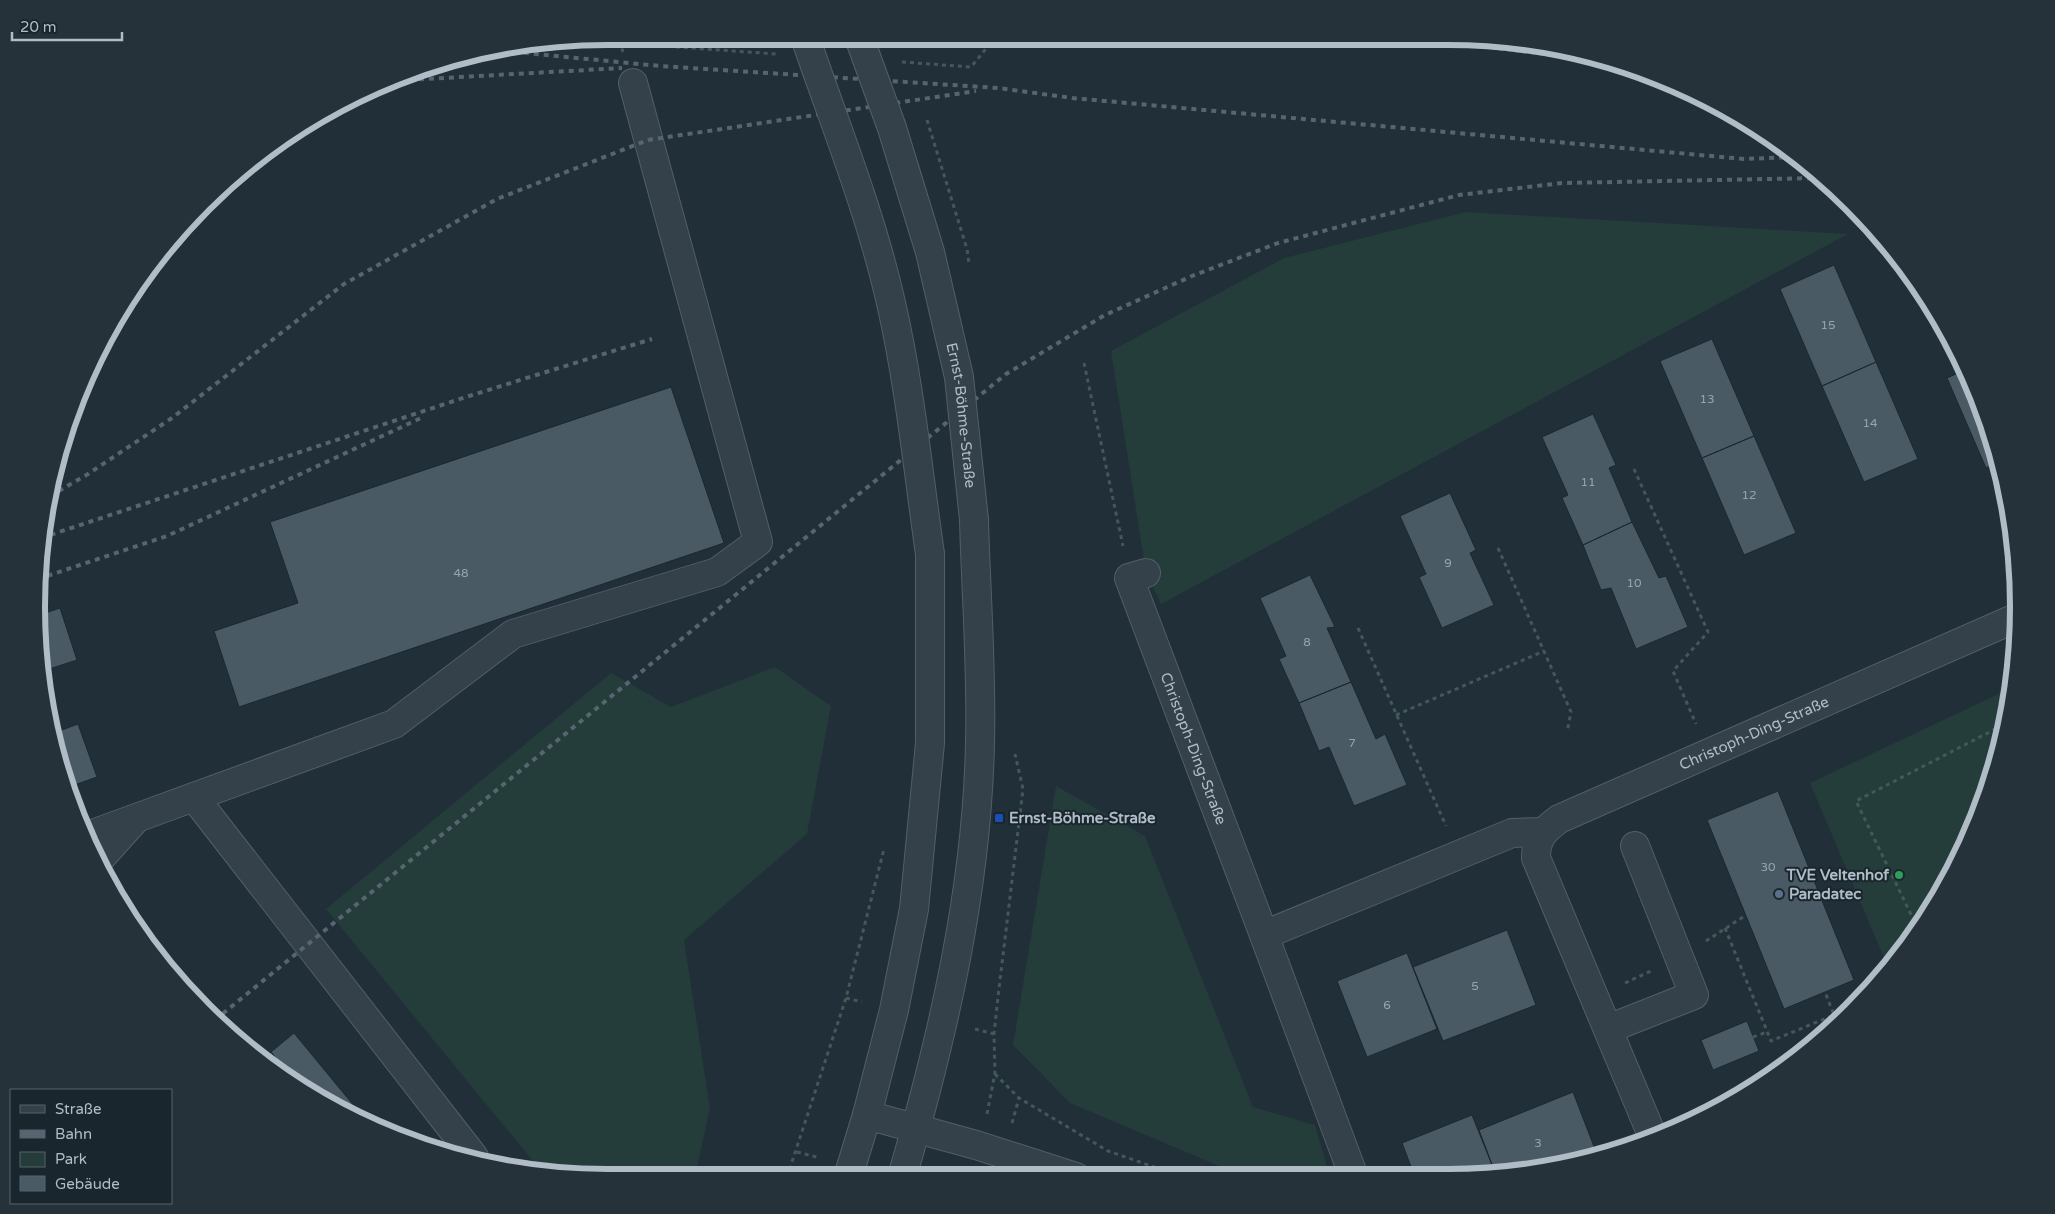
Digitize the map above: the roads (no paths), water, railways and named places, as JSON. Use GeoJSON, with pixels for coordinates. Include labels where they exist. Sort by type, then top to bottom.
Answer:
{"type":"FeatureCollection","features":[{"type":"Feature","properties":{"kind":"street"},"geometry":{"type":"LineString","coordinates":[[808,45],[863,205],[891,303],[906,384],[930,554],[930,743],[914,909],[894,1010],[867,1116],[850,1169]]}},
{"type":"Feature","properties":{"kind":"street","name":"Ernst-Böhme-Straße"},"geometry":{"type":"LineString","coordinates":[[862,45],[892,128],[930,252],[959,377],[974,520],[980,743],[975,820],[963,916],[944,1021],[917,1128],[904,1169]]}},
{"type":"Feature","properties":{"kind":"street"},"geometry":{"type":"LineString","coordinates":[[93,834],[394,724],[513,634],[717,572],[758,542],[633,84]]}},
{"type":"Feature","properties":{"kind":"street","name":"Christoph-Ding-Straße"},"geometry":{"type":"LineString","coordinates":[[1138,575],[1264,935],[1351,1169]]}},
{"type":"Feature","properties":{"kind":"street","name":"Christoph-Ding-Straße"},"geometry":{"type":"LineString","coordinates":[[1542,832],[1559,819],[2010,621]]}},
{"type":"Feature","properties":{"kind":"street"},"geometry":{"type":"LineString","coordinates":[[194,797],[469,1152]]}},
{"type":"Feature","properties":{"kind":"street"},"geometry":{"type":"LineString","coordinates":[[103,856],[136,819]]}},
{"type":"Feature","properties":{"kind":"street"},"geometry":{"type":"LineString","coordinates":[[1264,935],[1512,833],[1542,832],[1536,844],[1536,858],[1650,1131]]}},
{"type":"Feature","properties":{"kind":"street"},"geometry":{"type":"LineString","coordinates":[[1608,1029],[1694,995],[1634,846]]}},
{"type":"Feature","properties":{"kind":"street"},"geometry":{"type":"LineString","coordinates":[[867,1116],[917,1128],[1053,1169]]}},
{"type":"Feature","properties":{"kind":"railway"},"geometry":{"type":"LineString","coordinates":[[519,52],[660,66],[998,88],[1072,98],[1744,159],[1785,157]]}},
{"type":"Feature","properties":{"kind":"railway"},"geometry":{"type":"LineString","coordinates":[[414,80],[622,68]]}},
{"type":"Feature","properties":{"kind":"railway"},"geometry":{"type":"LineString","coordinates":[[57,492],[88,474],[172,418],[344,284],[497,199],[648,140],[976,91]]}},
{"type":"Feature","properties":{"kind":"railway"},"geometry":{"type":"LineString","coordinates":[[221,1015],[1006,374],[1105,315],[1192,276],[1278,243],[1459,195],[1562,183],[1812,178]]}},
{"type":"Feature","properties":{"kind":"railway"},"geometry":{"type":"LineString","coordinates":[[50,535],[469,396],[652,339]]}},
{"type":"Feature","properties":{"kind":"railway"},"geometry":{"type":"LineString","coordinates":[[46,576],[167,536],[421,418]]}},
{"type":"Feature","properties":{"kind":"place","name":"Ernst-Böhme-Straße"},"geometry":{"type":"Point","coordinates":[999,818]}},
{"type":"Feature","properties":{"kind":"place","name":"TVE Veltenhof"},"geometry":{"type":"Point","coordinates":[1899,875]}},
{"type":"Feature","properties":{"kind":"place","name":"Paradatec"},"geometry":{"type":"Point","coordinates":[1779,894]}}]}
